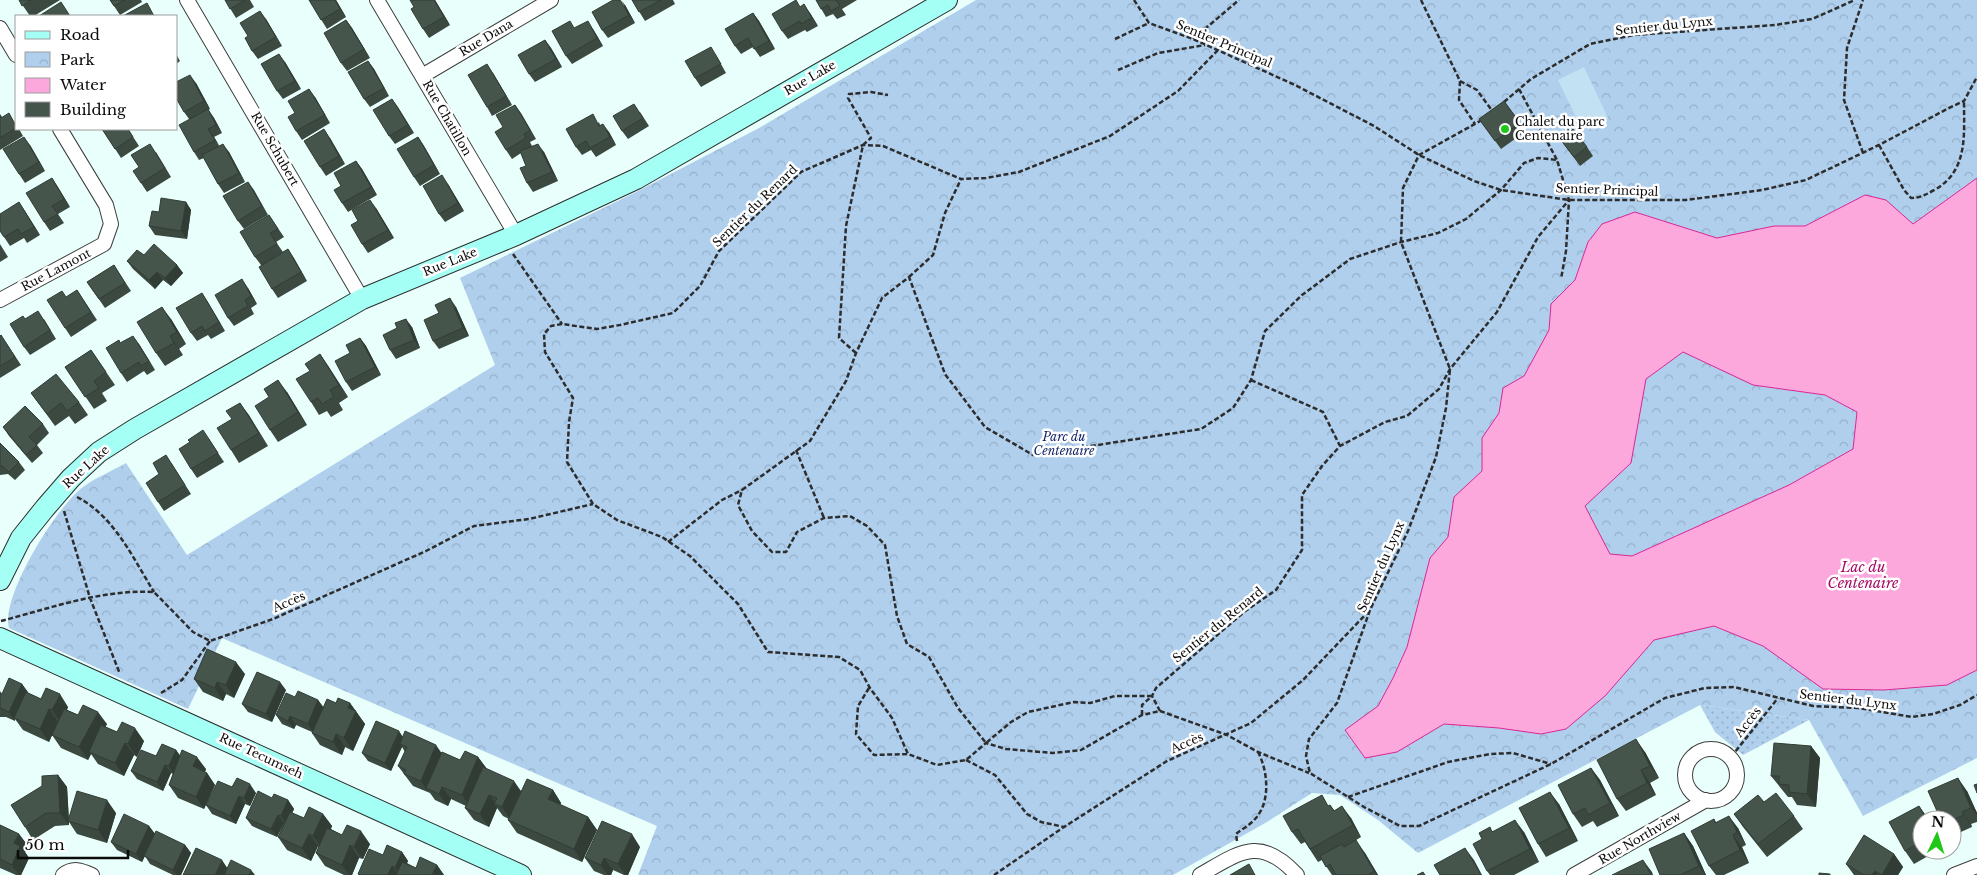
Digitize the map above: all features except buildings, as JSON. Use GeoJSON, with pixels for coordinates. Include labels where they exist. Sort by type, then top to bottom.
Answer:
{"type":"FeatureCollection","features":[{"type":"Feature","properties":{"kind":"street","name":"Rue Schubert"},"geometry":{"type":"LineString","coordinates":[[187,0],[362,299]]}},
{"type":"Feature","properties":{"kind":"street","name":"Rue Chatillon"},"geometry":{"type":"LineString","coordinates":[[377,0],[422,76],[510,238]]}},
{"type":"Feature","properties":{"kind":"street","name":"Rue Dana"},"geometry":{"type":"LineString","coordinates":[[422,76],[550,0]]}},
{"type":"Feature","properties":{"kind":"street","name":"Rue Lake"},"geometry":{"type":"LineString","coordinates":[[0,580],[21,538],[61,489],[99,452],[134,429],[362,299],[510,238],[636,179],[948,0]]}},
{"type":"Feature","properties":{"kind":"street"},"geometry":{"type":"LineString","coordinates":[[0,28],[15,53]]}},
{"type":"Feature","properties":{"kind":"street","name":"Rue Lamont"},"geometry":{"type":"LineString","coordinates":[[0,300],[104,244],[111,224],[106,205],[61,130]]}},
{"type":"Feature","properties":{"kind":"street","name":"Rue Tecumseh"},"geometry":{"type":"LineString","coordinates":[[0,638],[521,875]]}},
{"type":"Feature","properties":{"kind":"street"},"geometry":{"type":"LineString","coordinates":[[1706,800],[1698,797],[1686,783],[1687,765],[1698,752],[1706,749],[1716,749],[1731,757]]}},
{"type":"Feature","properties":{"kind":"street","name":"Rue Northview"},"geometry":{"type":"LineString","coordinates":[[1574,875],[1706,800],[1723,798],[1734,787],[1737,772],[1731,757]]}},
{"type":"Feature","properties":{"kind":"street"},"geometry":{"type":"LineString","coordinates":[[1200,875],[1239,852],[1259,851],[1271,854],[1285,862],[1297,875]]}},
{"type":"Feature","properties":{"kind":"street"},"geometry":{"type":"LineString","coordinates":[[1954,875],[1977,866]]}},
{"type":"Feature","properties":{"kind":"street"},"geometry":{"type":"LineString","coordinates":[[63,875],[79,869],[92,875]]}},
{"type":"Feature","properties":{"kind":"path"},"geometry":{"type":"LineString","coordinates":[[1115,39],[1149,23],[1134,0]]}},
{"type":"Feature","properties":{"kind":"path"},"geometry":{"type":"LineString","coordinates":[[1192,39],[1239,0]]}},
{"type":"Feature","properties":{"kind":"path"},"geometry":{"type":"LineString","coordinates":[[1421,0],[1460,82],[1459,100],[1475,124]]}},
{"type":"Feature","properties":{"kind":"path","name":"Sentier du Lynx"},"geometry":{"type":"LineString","coordinates":[[1855,0],[1812,19],[1775,25],[1634,35],[1590,44],[1531,79],[1493,112],[1475,124],[1419,155],[1402,188],[1401,242],[1450,369],[1446,408],[1436,457],[1408,531],[1370,610],[1337,703],[1309,739],[1306,756],[1310,773],[1348,797],[1400,826],[1419,826],[1551,764],[1665,698],[1705,688],[1734,687],[1813,706],[1858,708],[1912,718],[1951,708],[1977,696]]}},
{"type":"Feature","properties":{"kind":"path"},"geometry":{"type":"LineString","coordinates":[[1863,0],[1847,48],[1844,100],[1863,153]]}},
{"type":"Feature","properties":{"kind":"path","name":"Sentier Principal"},"geometry":{"type":"LineString","coordinates":[[1149,23],[1218,50],[1304,89],[1374,126],[1419,155],[1474,180],[1501,190],[1569,200],[1686,200],[1762,190],[1806,180],[1879,146],[1949,108],[1964,102]]}},
{"type":"Feature","properties":{"kind":"path"},"geometry":{"type":"LineString","coordinates":[[1118,70],[1158,52],[1205,45]]}},
{"type":"Feature","properties":{"kind":"path"},"geometry":{"type":"LineString","coordinates":[[863,145],[883,146],[961,178],[986,178],[1019,172],[1110,136],[1178,91],[1218,50]]}},
{"type":"Feature","properties":{"kind":"path"},"geometry":{"type":"LineString","coordinates":[[1879,146],[1904,190],[1911,198],[1920,198],[1941,186],[1956,171],[1964,141],[1964,102],[1977,77]]}},
{"type":"Feature","properties":{"kind":"path"},"geometry":{"type":"LineString","coordinates":[[1460,82],[1477,90],[1493,112]]}},
{"type":"Feature","properties":{"kind":"path"},"geometry":{"type":"LineString","coordinates":[[1519,89],[1557,160],[1569,200],[1566,251],[1561,279]]}},
{"type":"Feature","properties":{"kind":"path"},"geometry":{"type":"LineString","coordinates":[[856,353],[839,338],[846,226],[863,145],[871,138],[848,98],[849,94],[870,92],[888,95]]}},
{"type":"Feature","properties":{"kind":"path","name":"Sentier du Renard"},"geometry":{"type":"LineString","coordinates":[[562,324],[597,329],[673,313],[700,286],[719,251],[801,172],[863,145]]}},
{"type":"Feature","properties":{"kind":"path"},"geometry":{"type":"LineString","coordinates":[[909,278],[945,374],[985,426],[1033,455],[1201,429],[1233,408],[1251,380],[1265,331],[1302,295],[1350,259],[1401,242],[1438,233],[1466,218],[1501,190],[1524,163],[1538,158],[1557,160]]}},
{"type":"Feature","properties":{"kind":"path"},"geometry":{"type":"LineString","coordinates":[[668,542],[722,500],[742,490],[810,441],[846,381],[856,353],[882,298],[909,278],[933,255],[945,213],[961,178]]}},
{"type":"Feature","properties":{"kind":"path","name":"Sentier du Renard"},"geometry":{"type":"LineString","coordinates":[[1142,715],[1142,705],[1152,696],[1156,688],[1244,612],[1276,590],[1302,550],[1302,495],[1322,466],[1340,446],[1385,422],[1407,416],[1439,389],[1450,369],[1497,312],[1538,237],[1569,200]]}},
{"type":"Feature","properties":{"kind":"path"},"geometry":{"type":"LineString","coordinates":[[510,238],[562,324],[551,326],[544,334],[545,352],[572,398],[567,462],[593,504],[617,520],[662,537],[690,556],[738,604],[768,652],[839,657],[860,670],[870,688],[892,718],[908,754]]}},
{"type":"Feature","properties":{"kind":"path"},"geometry":{"type":"LineString","coordinates":[[1251,380],[1323,412],[1340,446]]}},
{"type":"Feature","properties":{"kind":"path"},"geometry":{"type":"LineString","coordinates":[[796,450],[824,518]]}},
{"type":"Feature","properties":{"kind":"path"},"geometry":{"type":"LineString","coordinates":[[61,489],[92,505],[112,525],[154,592],[193,632],[210,641],[182,680],[159,694],[134,698],[121,676],[90,598],[68,530],[61,489]]}},
{"type":"Feature","properties":{"kind":"path"},"geometry":{"type":"LineString","coordinates":[[742,490],[738,505],[752,531],[772,552],[786,552],[797,532],[824,518],[850,516],[867,526],[884,545],[897,616],[907,644],[929,657],[958,708],[986,743],[1006,748],[1053,752],[1081,750],[1142,715],[1160,711],[1227,735],[1258,752],[1310,773]]}},
{"type":"Feature","properties":{"kind":"path","name":"Accès"},"geometry":{"type":"LineString","coordinates":[[210,641],[273,619],[426,551],[474,526],[529,519],[593,504]]}},
{"type":"Feature","properties":{"kind":"path"},"geometry":{"type":"LineString","coordinates":[[0,621],[90,598],[134,591],[154,592]]}},
{"type":"Feature","properties":{"kind":"path","name":"Accès"},"geometry":{"type":"LineString","coordinates":[[994,875],[1064,827],[1167,761],[1251,723],[1303,680],[1370,610]]}},
{"type":"Feature","properties":{"kind":"path"},"geometry":{"type":"LineString","coordinates":[[870,688],[858,706],[856,734],[874,756],[908,754],[937,765],[966,760],[1011,722],[1028,712],[1074,702],[1090,704],[1115,696],[1152,696],[1160,711]]}},
{"type":"Feature","properties":{"kind":"path","name":"Accès"},"geometry":{"type":"LineString","coordinates":[[1731,757],[1778,698]]}},
{"type":"Feature","properties":{"kind":"path"},"geometry":{"type":"LineString","coordinates":[[1239,852],[1236,834],[1255,820],[1260,811],[1266,790],[1263,762],[1258,752]]}},
{"type":"Feature","properties":{"kind":"path"},"geometry":{"type":"LineString","coordinates":[[1348,797],[1448,762],[1490,754],[1513,753],[1551,764]]}},
{"type":"Feature","properties":{"kind":"path"},"geometry":{"type":"LineString","coordinates":[[966,760],[995,775],[1027,814],[1041,822],[1064,827]]}},
{"type":"Feature","properties":{"kind":"green space","name":"Parc du Centenaire"},"geometry":{"type":"Polygon","coordinates":[[[976,0],[1977,0],[1977,758],[1863,816],[1809,720],[1700,705],[1418,853],[1378,820],[1340,795],[1312,793],[1267,822],[1173,875],[638,875],[657,826],[222,638],[188,709],[9,628],[9,614],[13,596],[33,553],[59,513],[83,487],[126,463],[187,555],[495,365],[460,278],[636,192],[759,128],[976,0]]]}},
{"type":"Feature","properties":{"kind":"green space"},"geometry":{"type":"Polygon","coordinates":[[[1700,705],[1809,720],[1743,755],[1715,732],[1700,705]]]}},
{"type":"Feature","properties":{"kind":"shaded area"},"geometry":{"type":"Polygon","coordinates":[[[1584,67],[1608,118],[1582,130],[1558,80],[1584,67]]]}},
{"type":"Feature","properties":{"kind":"water","name":"Lac du Centenaire"},"geometry":{"type":"Polygon","coordinates":[[[1977,178],[1977,670],[1947,685],[1884,690],[1823,689],[1763,646],[1714,626],[1654,640],[1605,696],[1566,729],[1541,734],[1499,728],[1444,724],[1397,752],[1365,758],[1345,730],[1378,706],[1393,678],[1407,647],[1430,558],[1448,537],[1454,497],[1482,471],[1482,438],[1499,413],[1503,388],[1524,376],[1549,330],[1551,304],[1575,280],[1588,242],[1602,224],[1635,212],[1717,238],[1774,226],[1805,226],[1865,195],[1886,200],[1913,224],[1977,178]],[[1683,352],[1646,379],[1631,463],[1585,506],[1610,554],[1632,556],[1789,485],[1853,449],[1857,412],[1825,395],[1753,385],[1683,352]]]}},
{"type":"Feature","properties":{"kind":"place","name":"Chalet du parc Centenaire"},"geometry":{"type":"Point","coordinates":[1505,129]}}]}
